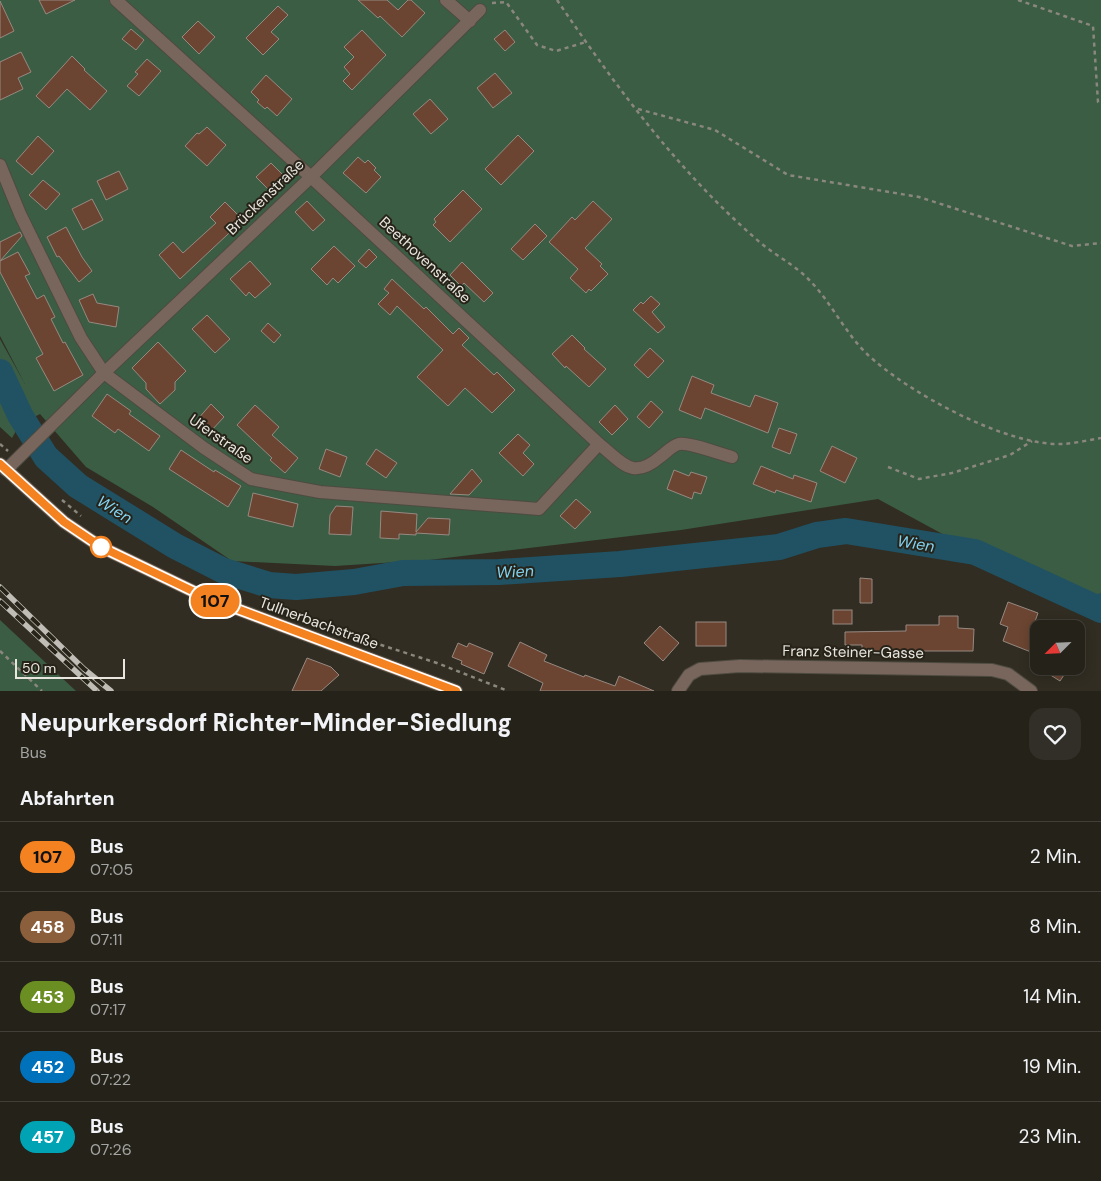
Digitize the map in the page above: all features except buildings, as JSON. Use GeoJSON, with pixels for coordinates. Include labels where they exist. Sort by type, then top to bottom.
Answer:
{"type":"FeatureCollection","features":[{"type":"Feature","properties":{"kind":"main road","name":"Tullnerbachstraße"},"geometry":{"type":"LineString","coordinates":[[3,467],[64,522],[101,547],[205,597],[456,691]]}},
{"type":"Feature","properties":{"kind":"street","name":"Beethovenstraße"},"geometry":{"type":"LineString","coordinates":[[116,0],[311,177],[599,444],[630,468],[635,470],[641,469],[652,464],[672,447],[680,444],[732,457]]}},
{"type":"Feature","properties":{"kind":"street"},"geometry":{"type":"LineString","coordinates":[[446,0],[470,21]]}},
{"type":"Feature","properties":{"kind":"street","name":"Brückenstraße"},"geometry":{"type":"LineString","coordinates":[[3,467],[29,448],[104,373],[311,177],[480,10]]}},
{"type":"Feature","properties":{"kind":"street","name":"Uferstraße"},"geometry":{"type":"LineString","coordinates":[[0,164],[20,214],[80,338],[104,373],[204,448],[251,479],[320,492],[539,509],[599,444]]}},
{"type":"Feature","properties":{"kind":"street","name":"Franz Steiner-Gasse"},"geometry":{"type":"LineString","coordinates":[[678,691],[689,675],[700,669],[740,666],[992,670],[1008,674],[1031,691]]}},
{"type":"Feature","properties":{"kind":"path"},"geometry":{"type":"LineString","coordinates":[[557,0],[636,109],[683,166],[755,239],[804,275],[867,354],[897,378],[926,397],[962,416],[1007,434],[1032,441],[1063,444],[1101,438]]}},
{"type":"Feature","properties":{"kind":"path"},"geometry":{"type":"LineString","coordinates":[[1018,0],[1093,26],[1098,102],[1101,105]]}},
{"type":"Feature","properties":{"kind":"path"},"geometry":{"type":"LineString","coordinates":[[480,10],[490,3],[506,2],[537,45],[556,51],[586,42]]}},
{"type":"Feature","properties":{"kind":"path"},"geometry":{"type":"LineString","coordinates":[[636,109],[715,130],[788,175],[919,197],[1072,246],[1101,243]]}},
{"type":"Feature","properties":{"kind":"path"},"geometry":{"type":"LineString","coordinates":[[888,468],[920,479],[952,473],[1010,455],[1032,441]]}},
{"type":"Feature","properties":{"kind":"path"},"geometry":{"type":"LineString","coordinates":[[0,444],[8,451]]}},
{"type":"Feature","properties":{"kind":"path"},"geometry":{"type":"LineString","coordinates":[[59,497],[82,516]]}},
{"type":"Feature","properties":{"kind":"path"},"geometry":{"type":"LineString","coordinates":[[344,634],[437,663],[508,691]]}},
{"type":"Feature","properties":{"kind":"path"},"geometry":{"type":"LineString","coordinates":[[0,651],[42,691]]}},
{"type":"Feature","properties":{"kind":"green space"},"geometry":{"type":"Polygon","coordinates":[[[0,0],[1101,0],[1101,620],[878,499],[681,530],[429,560],[335,566],[232,561],[153,507],[86,467],[40,414],[20,424],[12,438],[0,427],[0,339],[25,384],[0,336],[0,0]]]}},
{"type":"Feature","properties":{"kind":"green space"},"geometry":{"type":"Polygon","coordinates":[[[0,620],[76,691],[0,691],[0,620]]]}},
{"type":"Feature","properties":{"kind":"waterway","name":"Wien"},"geometry":{"type":"LineString","coordinates":[[0,372],[20,415],[46,457],[78,486],[175,546],[224,571],[269,585],[296,587],[354,582],[403,573],[499,572],[620,564],[779,547],[817,535],[846,531],[975,552],[1101,610]]}},
{"type":"Feature","properties":{"kind":"waterway"},"geometry":{"type":"LineString","coordinates":[[1087,604],[1101,595]]}},
{"type":"Feature","properties":{"kind":"railway"},"geometry":{"type":"LineString","coordinates":[[0,587],[84,669],[111,691]]}},
{"type":"Feature","properties":{"kind":"railway"},"geometry":{"type":"LineString","coordinates":[[0,601],[97,691]]}},
{"type":"Feature","properties":{"kind":"bus line","name":"107"},"geometry":{"type":"LineString","coordinates":[[0,464],[64,522],[101,547],[205,597],[456,691]]}}]}
